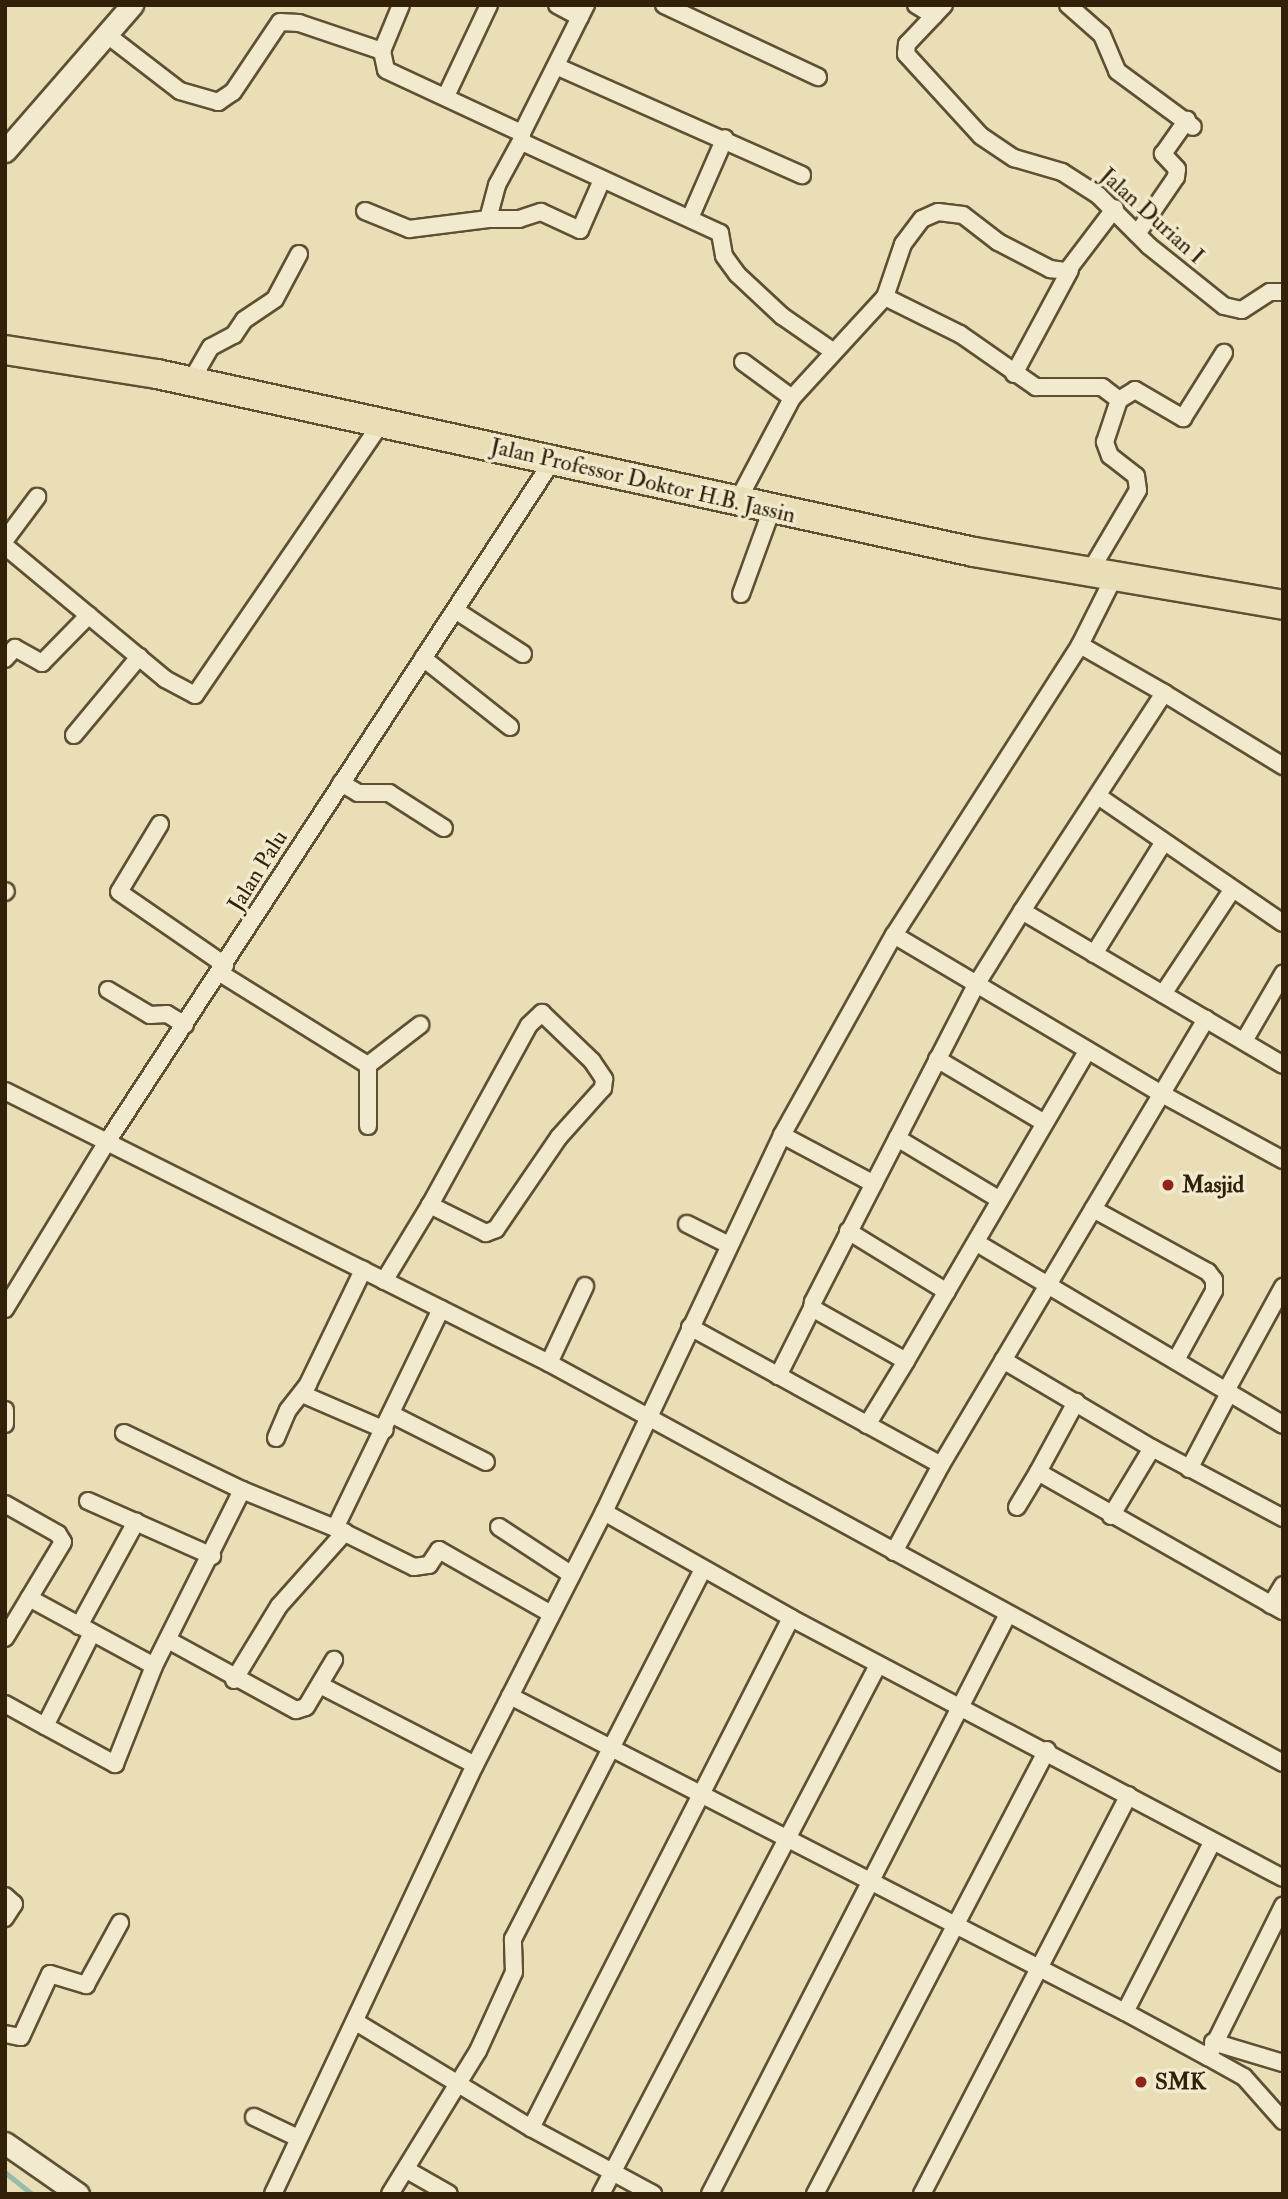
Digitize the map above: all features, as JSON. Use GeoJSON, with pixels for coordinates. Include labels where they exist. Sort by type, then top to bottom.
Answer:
{"type":"FeatureCollection","features":[{"type":"Feature","properties":{"kind":"highway","name":"Jalan Professor Doktor H.B. Jassin"},"geometry":{"type":"LineString","coordinates":[[5,350],[191,382],[737,502],[1101,576],[1283,605]]}},
{"type":"Feature","properties":{"kind":"street"},"geometry":{"type":"LineString","coordinates":[[5,151],[131,5]]}},
{"type":"Feature","properties":{"kind":"street"},"geometry":{"type":"LineString","coordinates":[[401,5],[382,51],[386,70],[446,96],[522,136],[529,148],[691,218],[722,236],[724,256],[737,274],[782,316],[834,352]]}},
{"type":"Feature","properties":{"kind":"street"},"geometry":{"type":"LineString","coordinates":[[446,96],[488,5]]}},
{"type":"Feature","properties":{"kind":"street"},"geometry":{"type":"LineString","coordinates":[[488,219],[497,185],[558,67],[583,11],[557,5]]}},
{"type":"Feature","properties":{"kind":"street"},"geometry":{"type":"LineString","coordinates":[[664,5],[818,77]]}},
{"type":"Feature","properties":{"kind":"street"},"geometry":{"type":"LineString","coordinates":[[916,5],[939,10]]}},
{"type":"Feature","properties":{"kind":"street"},"geometry":{"type":"LineString","coordinates":[[1068,5],[1102,34],[1117,71],[1190,124],[1163,154],[1177,169],[1176,177],[1136,234]]}},
{"type":"Feature","properties":{"kind":"street","name":"Jalan Durian I"},"geometry":{"type":"LineString","coordinates":[[939,10],[907,44],[906,54],[963,119],[1014,158],[1062,172],[1115,208],[1136,234],[1224,306],[1242,310],[1270,292],[1283,292]]}},
{"type":"Feature","properties":{"kind":"street"},"geometry":{"type":"LineString","coordinates":[[106,34],[180,91],[218,102],[233,92],[280,22],[299,23],[382,51]]}},
{"type":"Feature","properties":{"kind":"street"},"geometry":{"type":"LineString","coordinates":[[558,67],[725,138],[802,175]]}},
{"type":"Feature","properties":{"kind":"street"},"geometry":{"type":"LineString","coordinates":[[691,218],[725,138]]}},
{"type":"Feature","properties":{"kind":"street"},"geometry":{"type":"LineString","coordinates":[[365,211],[409,229],[488,219],[520,219],[541,212],[580,230],[602,180]]}},
{"type":"Feature","properties":{"kind":"street"},"geometry":{"type":"LineString","coordinates":[[1014,374],[1070,270],[1115,208]]}},
{"type":"Feature","properties":{"kind":"street"},"geometry":{"type":"LineString","coordinates":[[737,502],[792,398],[885,297],[903,244],[922,219],[938,212],[963,215],[998,242],[1050,269],[1070,270]]}},
{"type":"Feature","properties":{"kind":"street"},"geometry":{"type":"LineString","coordinates":[[191,382],[211,347],[234,335],[244,320],[275,299],[299,254]]}},
{"type":"Feature","properties":{"kind":"street"},"geometry":{"type":"LineString","coordinates":[[885,297],[960,334],[1014,374],[1037,387],[1102,387],[1119,400]]}},
{"type":"Feature","properties":{"kind":"street"},"geometry":{"type":"LineString","coordinates":[[273,2194],[475,1765],[604,1512],[727,1244],[782,1135],[894,935],[1080,645],[1101,576],[1138,490],[1136,476],[1110,456],[1105,442],[1119,400],[1135,390],[1183,418],[1224,353]]}},
{"type":"Feature","properties":{"kind":"street"},"geometry":{"type":"LineString","coordinates":[[743,362],[792,398]]}},
{"type":"Feature","properties":{"kind":"street"},"geometry":{"type":"LineString","coordinates":[[5,546],[139,657],[195,695],[382,423]]}},
{"type":"Feature","properties":{"kind":"street","name":"Jalan Palu"},"geometry":{"type":"LineString","coordinates":[[5,1309],[107,1142],[223,969],[552,460]]}},
{"type":"Feature","properties":{"kind":"street"},"geometry":{"type":"LineString","coordinates":[[5,540],[37,497]]}},
{"type":"Feature","properties":{"kind":"street"},"geometry":{"type":"LineString","coordinates":[[741,594],[772,509]]}},
{"type":"Feature","properties":{"kind":"street"},"geometry":{"type":"LineString","coordinates":[[454,610],[523,654]]}},
{"type":"Feature","properties":{"kind":"street"},"geometry":{"type":"LineString","coordinates":[[5,659],[15,648],[42,663],[89,615]]}},
{"type":"Feature","properties":{"kind":"street"},"geometry":{"type":"LineString","coordinates":[[1080,645],[1283,766]]}},
{"type":"Feature","properties":{"kind":"street"},"geometry":{"type":"LineString","coordinates":[[74,735],[139,657]]}},
{"type":"Feature","properties":{"kind":"street"},"geometry":{"type":"LineString","coordinates":[[423,658],[510,726]]}},
{"type":"Feature","properties":{"kind":"street"},"geometry":{"type":"LineString","coordinates":[[778,1376],[848,1231],[976,985],[1164,693]]}},
{"type":"Feature","properties":{"kind":"street"},"geometry":{"type":"LineString","coordinates":[[341,783],[358,793],[389,793],[444,828]]}},
{"type":"Feature","properties":{"kind":"street"},"geometry":{"type":"LineString","coordinates":[[1098,796],[1283,923]]}},
{"type":"Feature","properties":{"kind":"street"},"geometry":{"type":"LineString","coordinates":[[160,824],[119,892],[223,969],[368,1065]]}},
{"type":"Feature","properties":{"kind":"street"},"geometry":{"type":"LineString","coordinates":[[1094,954],[1163,843]]}},
{"type":"Feature","properties":{"kind":"street"},"geometry":{"type":"LineString","coordinates":[[1163,994],[1233,890]]}},
{"type":"Feature","properties":{"kind":"street"},"geometry":{"type":"LineString","coordinates":[[1022,911],[1283,1065]]}},
{"type":"Feature","properties":{"kind":"street"},"geometry":{"type":"LineString","coordinates":[[894,935],[1162,1094],[1283,1160]]}},
{"type":"Feature","properties":{"kind":"street"},"geometry":{"type":"LineString","coordinates":[[1244,1041],[1283,974]]}},
{"type":"Feature","properties":{"kind":"street"},"geometry":{"type":"LineString","coordinates":[[108,990],[150,1015],[167,1014],[185,1025]]}},
{"type":"Feature","properties":{"kind":"street"},"geometry":{"type":"LineString","coordinates":[[384,1281],[430,1205],[529,1025],[546,1013],[602,1072],[603,1088],[559,1138],[496,1229],[477,1229],[430,1205]]}},
{"type":"Feature","properties":{"kind":"street"},"geometry":{"type":"LineString","coordinates":[[894,1552],[941,1465],[1206,1019]]}},
{"type":"Feature","properties":{"kind":"street"},"geometry":{"type":"LineString","coordinates":[[368,1065],[420,1025]]}},
{"type":"Feature","properties":{"kind":"street"},"geometry":{"type":"LineString","coordinates":[[867,1425],[977,1243],[1043,1122],[1088,1050]]}},
{"type":"Feature","properties":{"kind":"street"},"geometry":{"type":"LineString","coordinates":[[937,1059],[1043,1122]]}},
{"type":"Feature","properties":{"kind":"street"},"geometry":{"type":"LineString","coordinates":[[368,1065],[368,1126]]}},
{"type":"Feature","properties":{"kind":"street"},"geometry":{"type":"LineString","coordinates":[[5,1091],[549,1363],[1283,1763]]}},
{"type":"Feature","properties":{"kind":"street"},"geometry":{"type":"LineString","coordinates":[[782,1135],[874,1184]]}},
{"type":"Feature","properties":{"kind":"street"},"geometry":{"type":"LineString","coordinates":[[897,1138],[999,1200]]}},
{"type":"Feature","properties":{"kind":"street"},"geometry":{"type":"LineString","coordinates":[[1093,1209],[1208,1272],[1214,1280],[1214,1291],[1176,1360]]}},
{"type":"Feature","properties":{"kind":"street"},"geometry":{"type":"LineString","coordinates":[[687,1224],[727,1244]]}},
{"type":"Feature","properties":{"kind":"street"},"geometry":{"type":"LineString","coordinates":[[848,1231],[947,1292]]}},
{"type":"Feature","properties":{"kind":"street"},"geometry":{"type":"LineString","coordinates":[[977,1243],[1283,1425]]}},
{"type":"Feature","properties":{"kind":"street"},"geometry":{"type":"LineString","coordinates":[[276,1438],[288,1410],[302,1394],[363,1270]]}},
{"type":"Feature","properties":{"kind":"street"},"geometry":{"type":"LineString","coordinates":[[549,1363],[585,1286]]}},
{"type":"Feature","properties":{"kind":"street"},"geometry":{"type":"LineString","coordinates":[[1189,1468],[1283,1287]]}},
{"type":"Feature","properties":{"kind":"street"},"geometry":{"type":"LineString","coordinates":[[812,1308],[906,1361]]}},
{"type":"Feature","properties":{"kind":"street"},"geometry":{"type":"LineString","coordinates":[[234,1680],[279,1606],[321,1564],[340,1530],[441,1309]]}},
{"type":"Feature","properties":{"kind":"street"},"geometry":{"type":"LineString","coordinates":[[690,1327],[941,1465]]}},
{"type":"Feature","properties":{"kind":"street"},"geometry":{"type":"LineString","coordinates":[[1003,1360],[1152,1448],[1283,1518]]}},
{"type":"Feature","properties":{"kind":"street"},"geometry":{"type":"LineString","coordinates":[[302,1394],[385,1430]]}},
{"type":"Feature","properties":{"kind":"street"},"geometry":{"type":"LineString","coordinates":[[1017,1507],[1076,1402]]}},
{"type":"Feature","properties":{"kind":"street"},"geometry":{"type":"LineString","coordinates":[[5,1410],[5,1424]]}},
{"type":"Feature","properties":{"kind":"street"},"geometry":{"type":"LineString","coordinates":[[393,1415],[486,1462]]}},
{"type":"Feature","properties":{"kind":"street"},"geometry":{"type":"LineString","coordinates":[[124,1433],[242,1490],[340,1530],[414,1567],[429,1565],[439,1550],[551,1614]]}},
{"type":"Feature","properties":{"kind":"street"},"geometry":{"type":"LineString","coordinates":[[1111,1516],[1152,1448]]}},
{"type":"Feature","properties":{"kind":"street"},"geometry":{"type":"LineString","coordinates":[[1038,1472],[1111,1516],[1277,1608],[1283,1585]]}},
{"type":"Feature","properties":{"kind":"street"},"geometry":{"type":"LineString","coordinates":[[5,1704],[115,1764],[154,1666],[212,1556],[242,1490]]}},
{"type":"Feature","properties":{"kind":"street"},"geometry":{"type":"LineString","coordinates":[[88,1501],[212,1556]]}},
{"type":"Feature","properties":{"kind":"street"},"geometry":{"type":"LineString","coordinates":[[5,1504],[58,1534],[63,1542],[5,1638]]}},
{"type":"Feature","properties":{"kind":"street"},"geometry":{"type":"LineString","coordinates":[[604,1512],[703,1570],[878,1665],[1047,1750],[1212,1843],[1283,1878]]}},
{"type":"Feature","properties":{"kind":"street"},"geometry":{"type":"LineString","coordinates":[[45,1726],[85,1629],[136,1522]]}},
{"type":"Feature","properties":{"kind":"street"},"geometry":{"type":"LineString","coordinates":[[499,1527],[572,1575]]}},
{"type":"Feature","properties":{"kind":"street"},"geometry":{"type":"LineString","coordinates":[[390,2194],[459,2084],[514,1972],[513,1939],[610,1745],[703,1570]]}},
{"type":"Feature","properties":{"kind":"street"},"geometry":{"type":"LineString","coordinates":[[29,1598],[154,1666]]}},
{"type":"Feature","properties":{"kind":"street"},"geometry":{"type":"LineString","coordinates":[[710,2194],[1008,1614]]}},
{"type":"Feature","properties":{"kind":"street"},"geometry":{"type":"LineString","coordinates":[[531,2128],[791,1618]]}},
{"type":"Feature","properties":{"kind":"street"},"geometry":{"type":"LineString","coordinates":[[168,1640],[234,1680],[296,1710],[306,1707],[334,1660]]}},
{"type":"Feature","properties":{"kind":"street"},"geometry":{"type":"LineString","coordinates":[[601,2194],[878,1665]]}},
{"type":"Feature","properties":{"kind":"street"},"geometry":{"type":"LineString","coordinates":[[320,1685],[475,1765]]}},
{"type":"Feature","properties":{"kind":"street"},"geometry":{"type":"LineString","coordinates":[[510,1696],[610,1745],[1125,2012],[1211,2049],[1283,2063]]}},
{"type":"Feature","properties":{"kind":"street"},"geometry":{"type":"LineString","coordinates":[[815,2194],[1047,1750]]}},
{"type":"Feature","properties":{"kind":"street"},"geometry":{"type":"LineString","coordinates":[[922,2194],[1129,1795]]}},
{"type":"Feature","properties":{"kind":"street"},"geometry":{"type":"LineString","coordinates":[[1125,2012],[1212,1843]]}},
{"type":"Feature","properties":{"kind":"street"},"geometry":{"type":"LineString","coordinates":[[5,1896],[13,1904],[5,1918]]}},
{"type":"Feature","properties":{"kind":"street"},"geometry":{"type":"LineString","coordinates":[[1211,2049],[1283,1906]]}},
{"type":"Feature","properties":{"kind":"street"},"geometry":{"type":"LineString","coordinates":[[5,2034],[21,2037],[50,1973],[86,1985],[120,1923]]}},
{"type":"Feature","properties":{"kind":"street"},"geometry":{"type":"LineString","coordinates":[[356,2022],[531,2128],[611,2174],[653,2194]]}},
{"type":"Feature","properties":{"kind":"street"},"geometry":{"type":"LineString","coordinates":[[1211,2049],[1244,2077],[1283,2122]]}},
{"type":"Feature","properties":{"kind":"street"},"geometry":{"type":"LineString","coordinates":[[254,2117],[298,2138]]}},
{"type":"Feature","properties":{"kind":"street"},"geometry":{"type":"LineString","coordinates":[[5,2143],[78,2194]]}},
{"type":"Feature","properties":{"kind":"street"},"geometry":{"type":"LineString","coordinates":[[407,2170],[449,2194]]}},
{"type":"Feature","properties":{"kind":"waterway"},"geometry":{"type":"LineString","coordinates":[[5,2172],[32,2194]]}},
{"type":"Feature","properties":{"kind":"place","name":"Masjid"},"geometry":{"type":"Point","coordinates":[1168,1185]}},
{"type":"Feature","properties":{"kind":"place","name":"SMK"},"geometry":{"type":"Point","coordinates":[1141,2082]}}]}
